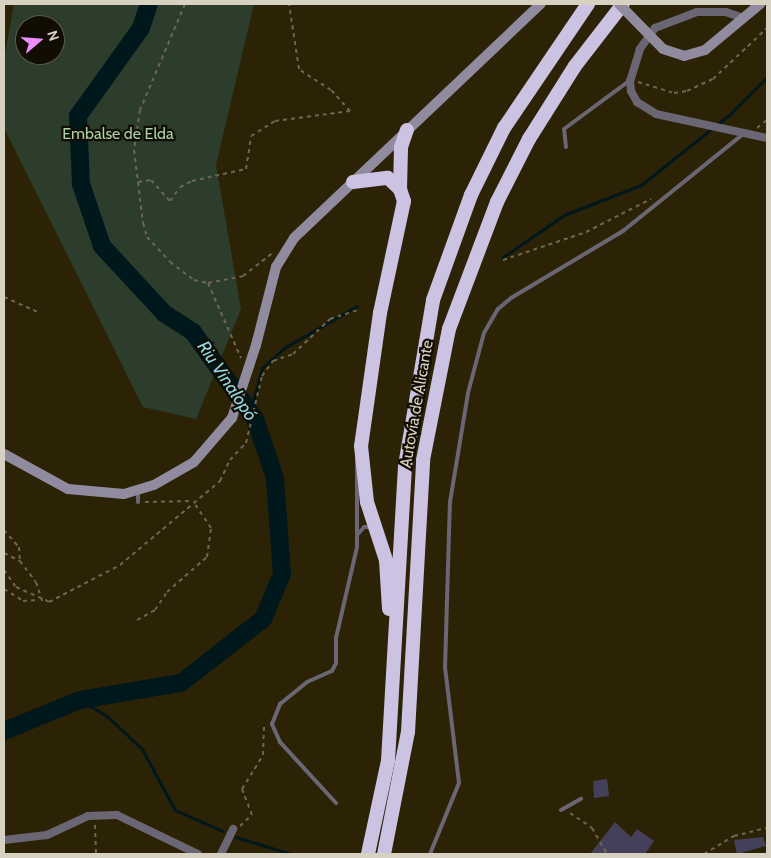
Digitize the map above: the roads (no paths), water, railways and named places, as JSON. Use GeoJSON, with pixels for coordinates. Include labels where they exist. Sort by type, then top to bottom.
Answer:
{"type":"FeatureCollection","features":[{"type":"Feature","properties":{"kind":"highway","name":"Autovía de Alicante"},"geometry":{"type":"LineString","coordinates":[[368,854],[388,761],[397,644],[405,466],[433,300],[471,195],[504,128],[588,4]]}},
{"type":"Feature","properties":{"kind":"highway","name":"Autovía de Alicante"},"geometry":{"type":"LineString","coordinates":[[384,854],[408,732],[423,460],[449,329],[496,202],[529,139],[575,66],[621,4]]}},
{"type":"Feature","properties":{"kind":"highway"},"geometry":{"type":"LineString","coordinates":[[397,644],[390,618],[386,560],[364,485],[361,446],[380,313],[403,222],[400,189],[401,147],[407,130]]}},
{"type":"Feature","properties":{"kind":"highway"},"geometry":{"type":"LineString","coordinates":[[353,182],[381,176],[400,189]]}},
{"type":"Feature","properties":{"kind":"main road"},"geometry":{"type":"LineString","coordinates":[[4,454],[68,489],[105,496],[138,497],[194,462],[232,418],[256,346],[271,284],[287,248],[407,130],[541,4]]}},
{"type":"Feature","properties":{"kind":"main road"},"geometry":{"type":"LineString","coordinates":[[621,4],[663,49],[692,55],[744,18],[760,4]]}},
{"type":"Feature","properties":{"kind":"street"},"geometry":{"type":"LineString","coordinates":[[744,18],[709,12],[668,20],[644,39],[630,81],[644,108],[742,135],[767,138]]}},
{"type":"Feature","properties":{"kind":"street"},"geometry":{"type":"LineString","coordinates":[[4,840],[47,835],[97,815],[117,815],[198,854]]}},
{"type":"Feature","properties":{"kind":"street"},"geometry":{"type":"LineString","coordinates":[[221,854],[233,828]]}},
{"type":"Feature","properties":{"kind":"lane"},"geometry":{"type":"LineString","coordinates":[[566,147],[564,129],[630,81]]}},
{"type":"Feature","properties":{"kind":"lane"},"geometry":{"type":"LineString","coordinates":[[430,854],[459,783],[445,668],[450,502],[468,393],[484,333],[511,298],[623,231],[742,135]]}},
{"type":"Feature","properties":{"kind":"lane"},"geometry":{"type":"LineString","coordinates":[[336,803],[280,742],[272,724],[280,704],[336,663],[336,638],[358,536],[356,464],[361,446]]}},
{"type":"Feature","properties":{"kind":"lane"},"geometry":{"type":"LineString","coordinates":[[358,536],[364,526],[376,528]]}},
{"type":"Feature","properties":{"kind":"lane"},"geometry":{"type":"LineString","coordinates":[[561,810],[581,799]]}},
{"type":"Feature","properties":{"kind":"waterway","name":"Riu Vinalopó"},"geometry":{"type":"LineString","coordinates":[[4,731],[80,700],[181,683],[263,619],[282,574],[275,478],[255,419],[193,332],[164,313],[102,246],[81,184],[78,116],[141,28],[149,4]]}},
{"type":"Feature","properties":{"kind":"waterway"},"geometry":{"type":"LineString","coordinates":[[503,257],[564,215],[641,185],[729,115],[767,77]]}},
{"type":"Feature","properties":{"kind":"waterway"},"geometry":{"type":"LineString","coordinates":[[250,412],[262,368],[284,348],[357,306]]}},
{"type":"Feature","properties":{"kind":"waterway"},"geometry":{"type":"LineString","coordinates":[[80,700],[108,717],[142,749],[175,810],[223,831]]}},
{"type":"Feature","properties":{"kind":"waterway"},"geometry":{"type":"LineString","coordinates":[[236,837],[291,854]]}},
{"type":"Feature","properties":{"kind":"park label","name":"Embalse de Elda"},"geometry":{"type":"Point","coordinates":[118,134]}}]}
